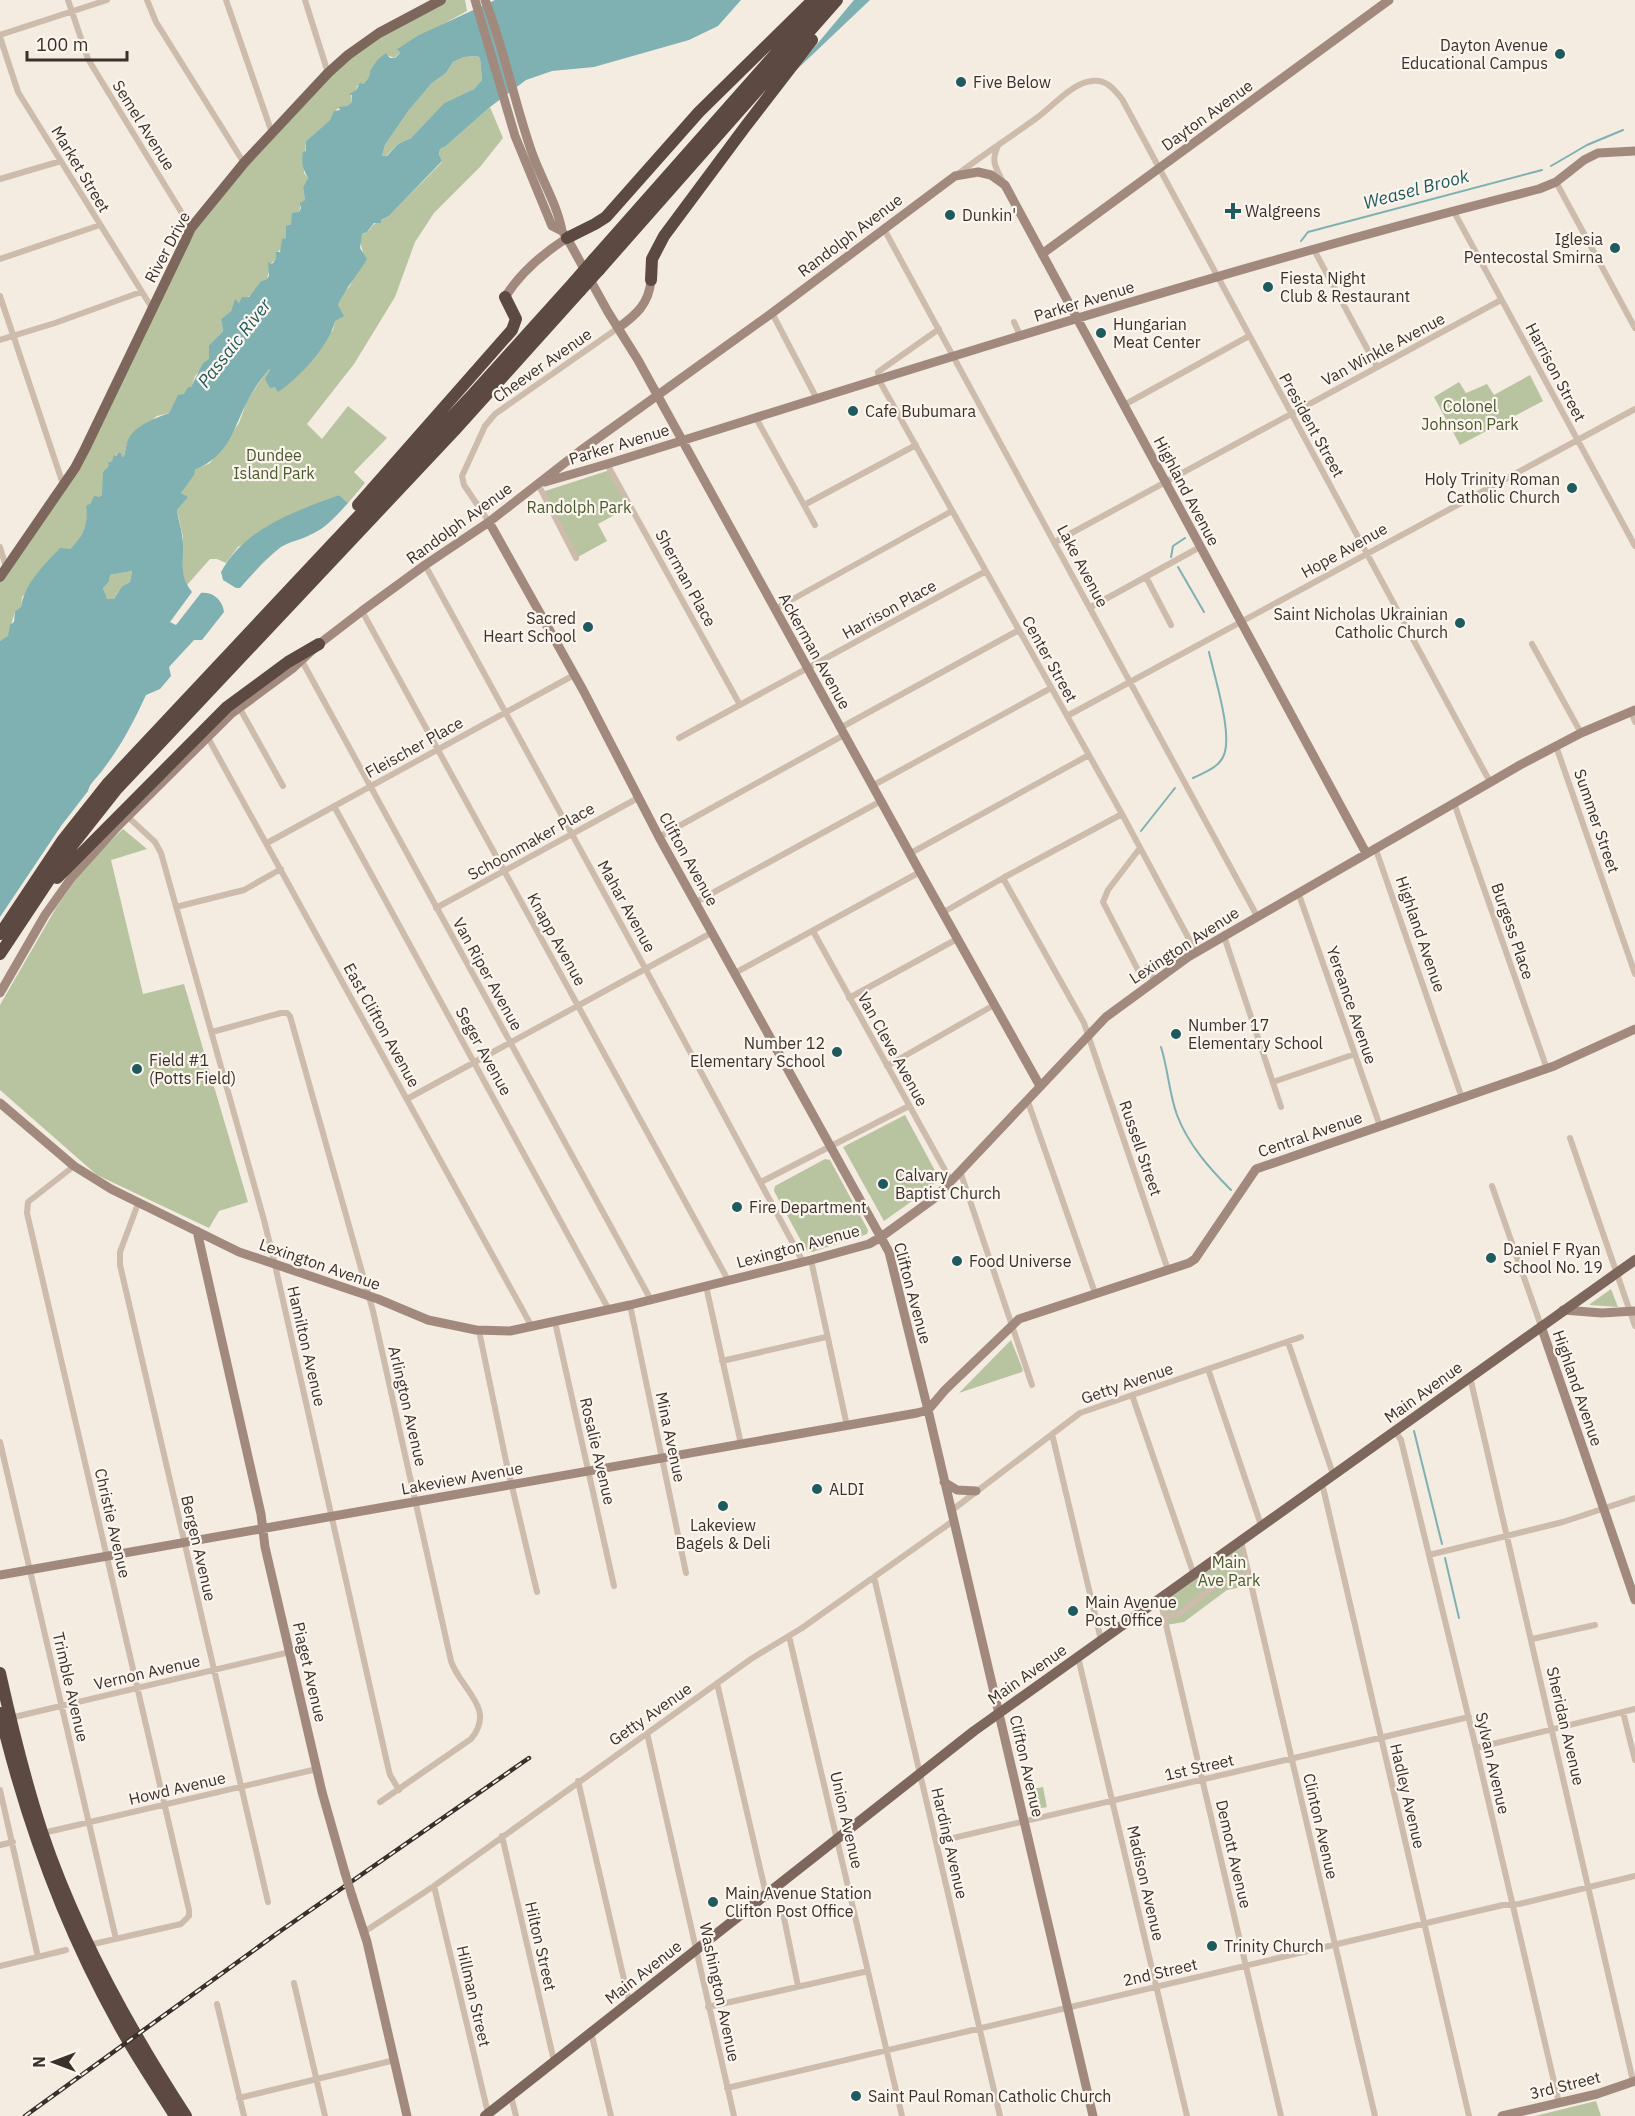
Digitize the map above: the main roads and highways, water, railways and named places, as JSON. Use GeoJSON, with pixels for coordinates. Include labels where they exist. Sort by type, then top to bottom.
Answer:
{"type":"FeatureCollection","features":[{"type":"Feature","properties":{"kind":"highway"},"geometry":{"type":"LineString","coordinates":[[565,235],[595,224],[606,217],[699,112],[813,0]]}},
{"type":"Feature","properties":{"kind":"highway"},"geometry":{"type":"LineString","coordinates":[[0,955],[71,847],[116,790],[461,424],[823,0]]}},
{"type":"Feature","properties":{"kind":"highway"},"geometry":{"type":"LineString","coordinates":[[596,264],[837,0]]}},
{"type":"Feature","properties":{"kind":"highway"},"geometry":{"type":"LineString","coordinates":[[651,280],[652,259],[664,236],[778,83],[845,0]]}},
{"type":"Feature","properties":{"kind":"highway"},"geometry":{"type":"LineString","coordinates":[[0,934],[47,862],[92,802],[141,746],[577,286]]}},
{"type":"Feature","properties":{"kind":"highway"},"geometry":{"type":"LineString","coordinates":[[255,626],[300,570],[512,330],[516,319],[505,297]]}},
{"type":"Feature","properties":{"kind":"highway"},"geometry":{"type":"LineString","coordinates":[[0,955],[65,868],[216,717],[288,662],[319,644]]}},
{"type":"Feature","properties":{"kind":"highway"},"geometry":{"type":"LineString","coordinates":[[0,1673],[4,1717],[18,1785],[52,1884],[141,2045],[186,2116]]}},
{"type":"Feature","properties":{"kind":"highway"},"geometry":{"type":"LineString","coordinates":[[4,1717],[65,1893],[118,2024],[176,2116]]}},
{"type":"Feature","properties":{"kind":"highway"},"geometry":{"type":"LineString","coordinates":[[66,1950],[86,1949]]}},
{"type":"Feature","properties":{"kind":"main road","name":"River Drive"},"geometry":{"type":"LineString","coordinates":[[3,572],[63,484],[94,432],[191,228],[244,163],[328,73],[379,33],[441,0]]}},
{"type":"Feature","properties":{"kind":"main road","name":"Main Avenue"},"geometry":{"type":"LineString","coordinates":[[486,2115],[999,1712],[1635,1260]]}},
{"type":"Feature","properties":{"kind":"water","name":"Passaic River"},"geometry":{"type":"Polygon","coordinates":[[[495,0],[741,0],[718,26],[689,40],[594,67],[552,71],[526,80],[440,149],[439,155],[442,161],[389,216],[381,220],[381,223],[374,223],[367,232],[362,234],[360,248],[367,259],[338,305],[344,316],[335,321],[327,341],[304,370],[278,392],[275,387],[270,388],[265,379],[269,369],[250,396],[229,441],[216,457],[195,470],[181,493],[188,497],[177,510],[182,532],[183,571],[192,592],[170,622],[176,625],[201,593],[217,598],[224,612],[202,640],[194,640],[169,667],[171,676],[160,689],[146,695],[116,751],[61,826],[0,917],[0,641],[8,636],[10,625],[14,622],[15,611],[21,607],[23,598],[36,575],[60,548],[70,549],[82,534],[87,518],[86,506],[91,503],[94,496],[102,495],[103,472],[109,466],[108,463],[119,452],[122,457],[124,456],[128,440],[136,429],[169,413],[178,395],[184,394],[188,387],[191,387],[203,363],[209,359],[209,345],[223,331],[221,319],[231,311],[235,299],[239,303],[242,297],[249,297],[261,281],[269,276],[268,262],[273,263],[276,252],[280,252],[282,239],[286,238],[286,226],[291,224],[292,213],[299,212],[300,203],[305,200],[303,187],[308,178],[302,159],[303,152],[306,151],[306,141],[330,120],[334,111],[352,102],[352,95],[349,94],[356,90],[360,83],[366,82],[378,59],[386,53],[390,58],[395,58],[400,53],[396,50],[417,36],[495,0]],[[477,56],[464,57],[453,62],[446,73],[432,83],[409,110],[385,145],[382,156],[387,156],[398,144],[411,138],[444,103],[474,89],[482,80],[480,58],[477,56]],[[132,571],[110,575],[109,582],[103,588],[107,599],[114,599],[122,586],[130,582],[132,571]]]}},
{"type":"Feature","properties":{"kind":"water"},"geometry":{"type":"Polygon","coordinates":[[[854,0],[870,0],[792,74],[854,0]]]}},
{"type":"Feature","properties":{"kind":"water"},"geometry":{"type":"Polygon","coordinates":[[[339,495],[348,503],[322,528],[281,547],[240,588],[223,580],[221,572],[231,557],[257,533],[288,515],[339,495]]]}},
{"type":"Feature","properties":{"kind":"waterway","name":"Weasel Brook"},"geometry":{"type":"LineString","coordinates":[[1551,166],[1587,145],[1623,130]]}},
{"type":"Feature","properties":{"kind":"waterway","name":"Weasel Brook"},"geometry":{"type":"LineString","coordinates":[[1301,241],[1308,232],[1542,170]]}},
{"type":"Feature","properties":{"kind":"waterway","name":"Weasel Brook"},"geometry":{"type":"LineString","coordinates":[[1171,557],[1173,546],[1185,538]]}},
{"type":"Feature","properties":{"kind":"waterway","name":"Weasel Brook"},"geometry":{"type":"LineString","coordinates":[[1178,567],[1204,612]]}},
{"type":"Feature","properties":{"kind":"waterway","name":"Weasel Brook"},"geometry":{"type":"LineString","coordinates":[[1193,778],[1218,764],[1226,748],[1225,721],[1209,652]]}},
{"type":"Feature","properties":{"kind":"waterway","name":"Weasel Brook"},"geometry":{"type":"LineString","coordinates":[[1141,831],[1175,788]]}},
{"type":"Feature","properties":{"kind":"waterway","name":"Weasel Brook"},"geometry":{"type":"LineString","coordinates":[[1161,1047],[1174,1107],[1182,1126],[1200,1155],[1231,1190]]}},
{"type":"Feature","properties":{"kind":"waterway","name":"Weasel Brook"},"geometry":{"type":"LineString","coordinates":[[1414,1431],[1442,1544]]}},
{"type":"Feature","properties":{"kind":"waterway","name":"Weasel Brook"},"geometry":{"type":"LineString","coordinates":[[1445,1558],[1459,1618]]}},
{"type":"Feature","properties":{"kind":"railway"},"geometry":{"type":"LineString","coordinates":[[25,2116],[279,1932],[529,1758]]}},
{"type":"Feature","properties":{"kind":"place","name":"Dayton Avenue Educational Campus"},"geometry":{"type":"Point","coordinates":[1560,54]}},
{"type":"Feature","properties":{"kind":"place","name":"Five Below"},"geometry":{"type":"Point","coordinates":[961,82]}},
{"type":"Feature","properties":{"kind":"place","name":"Walgreens"},"geometry":{"type":"Point","coordinates":[1233,211]}},
{"type":"Feature","properties":{"kind":"place","name":"Dunkin'"},"geometry":{"type":"Point","coordinates":[950,215]}},
{"type":"Feature","properties":{"kind":"place","name":"Iglesia Pentecostal Smirna"},"geometry":{"type":"Point","coordinates":[1615,248]}},
{"type":"Feature","properties":{"kind":"place","name":"Fiesta Night Club & Restaurant"},"geometry":{"type":"Point","coordinates":[1268,287]}},
{"type":"Feature","properties":{"kind":"place","name":"Hungarian Meat Center"},"geometry":{"type":"Point","coordinates":[1101,333]}},
{"type":"Feature","properties":{"kind":"place","name":"Cafe Bubumara"},"geometry":{"type":"Point","coordinates":[853,411]}},
{"type":"Feature","properties":{"kind":"place","name":"Holy Trinity Roman Catholic Church"},"geometry":{"type":"Point","coordinates":[1572,488]}},
{"type":"Feature","properties":{"kind":"place","name":"Saint Nicholas Ukrainian Catholic Church"},"geometry":{"type":"Point","coordinates":[1460,623]}},
{"type":"Feature","properties":{"kind":"place","name":"Sacred Heart School"},"geometry":{"type":"Point","coordinates":[588,627]}},
{"type":"Feature","properties":{"kind":"place","name":"Number 17 Elementary School"},"geometry":{"type":"Point","coordinates":[1176,1034]}},
{"type":"Feature","properties":{"kind":"place","name":"Number 12 Elementary School"},"geometry":{"type":"Point","coordinates":[837,1052]}},
{"type":"Feature","properties":{"kind":"place","name":"Field #1 (Potts Field)"},"geometry":{"type":"Point","coordinates":[137,1069]}},
{"type":"Feature","properties":{"kind":"place","name":"Calvary Baptist Church"},"geometry":{"type":"Point","coordinates":[883,1184]}},
{"type":"Feature","properties":{"kind":"place","name":"Fire Department"},"geometry":{"type":"Point","coordinates":[737,1207]}},
{"type":"Feature","properties":{"kind":"place","name":"Daniel F Ryan School No. 19"},"geometry":{"type":"Point","coordinates":[1491,1258]}},
{"type":"Feature","properties":{"kind":"place","name":"Food Universe"},"geometry":{"type":"Point","coordinates":[957,1261]}},
{"type":"Feature","properties":{"kind":"place","name":"ALDI"},"geometry":{"type":"Point","coordinates":[817,1489]}},
{"type":"Feature","properties":{"kind":"place","name":"Lakeview Bagels & Deli"},"geometry":{"type":"Point","coordinates":[723,1506]}},
{"type":"Feature","properties":{"kind":"place","name":"Main Avenue Post Office"},"geometry":{"type":"Point","coordinates":[1073,1611]}},
{"type":"Feature","properties":{"kind":"place","name":"Main Avenue Station Clifton Post Office"},"geometry":{"type":"Point","coordinates":[713,1902]}},
{"type":"Feature","properties":{"kind":"place","name":"Trinity Church"},"geometry":{"type":"Point","coordinates":[1212,1946]}},
{"type":"Feature","properties":{"kind":"place","name":"Saint Paul Roman Catholic Church"},"geometry":{"type":"Point","coordinates":[856,2096]}},
{"type":"Feature","properties":{"kind":"park label","name":"Colonel Johnson Park"},"geometry":{"type":"Point","coordinates":[1470,415]}},
{"type":"Feature","properties":{"kind":"park label","name":"Dundee Island Park"},"geometry":{"type":"Point","coordinates":[274,464]}},
{"type":"Feature","properties":{"kind":"park label","name":"Randolph Park"},"geometry":{"type":"Point","coordinates":[579,507]}},
{"type":"Feature","properties":{"kind":"park label","name":"Main Ave Park"},"geometry":{"type":"Point","coordinates":[1229,1571]}}]}
